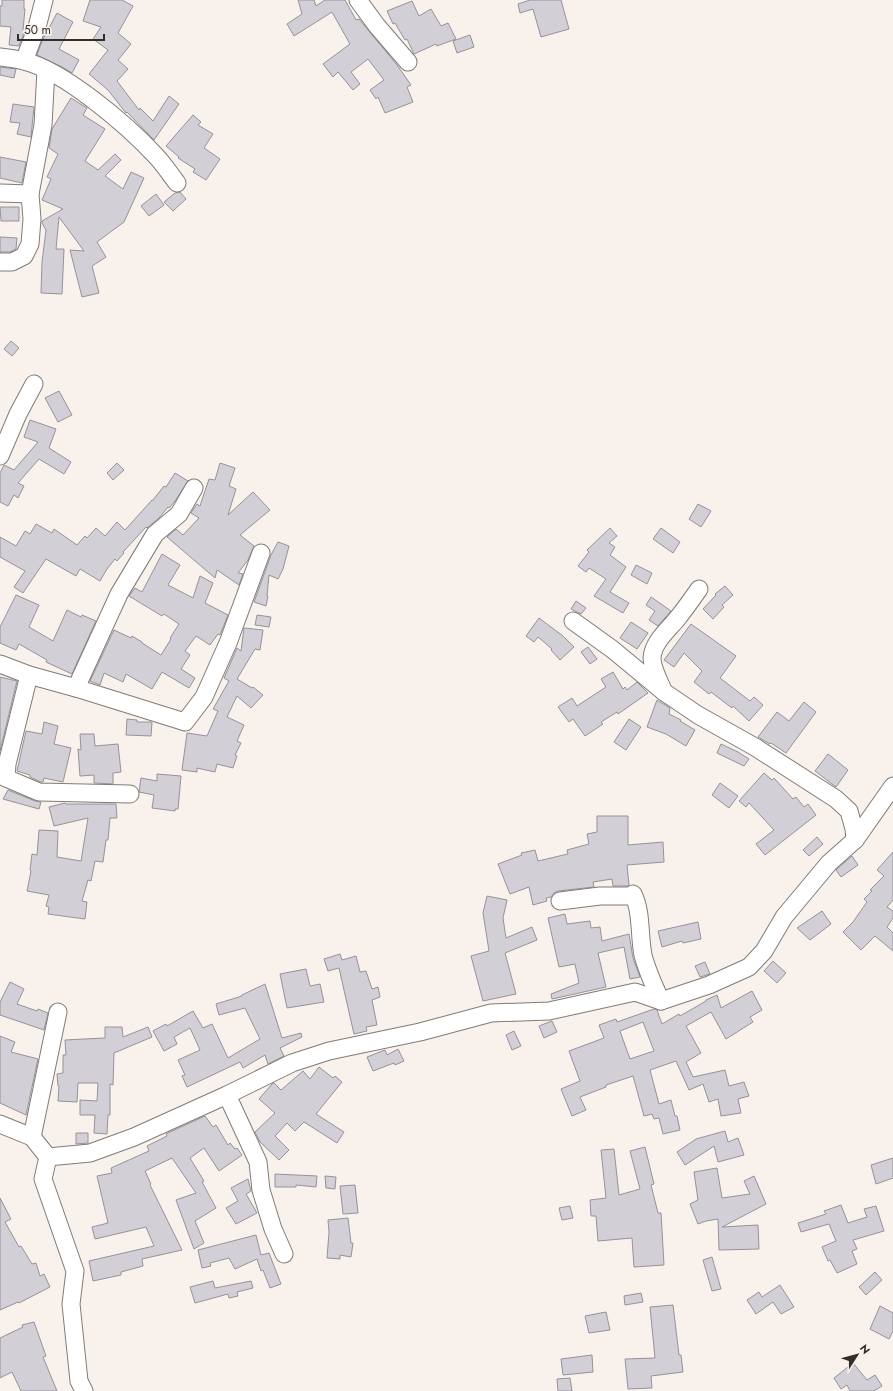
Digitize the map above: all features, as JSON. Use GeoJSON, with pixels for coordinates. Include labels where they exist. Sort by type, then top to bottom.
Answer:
{"type":"FeatureCollection","features":[{"type":"Feature","properties":{"kind":"street"},"geometry":{"type":"LineString","coordinates":[[24,61],[37,27],[44,0]]}},
{"type":"Feature","properties":{"kind":"street"},"geometry":{"type":"LineString","coordinates":[[358,0],[377,26],[408,62]]}},
{"type":"Feature","properties":{"kind":"street"},"geometry":{"type":"LineString","coordinates":[[0,57],[24,61],[46,70],[84,94],[119,122],[155,155],[178,183]]}},
{"type":"Feature","properties":{"kind":"street"},"geometry":{"type":"LineString","coordinates":[[0,262],[12,262],[24,256],[30,244],[32,219],[30,194],[43,125],[46,70]]}},
{"type":"Feature","properties":{"kind":"street"},"geometry":{"type":"LineString","coordinates":[[0,193],[30,194]]}},
{"type":"Feature","properties":{"kind":"street"},"geometry":{"type":"LineString","coordinates":[[0,456],[18,414],[34,384]]}},
{"type":"Feature","properties":{"kind":"street"},"geometry":{"type":"LineString","coordinates":[[76,688],[119,594],[155,534],[179,514],[194,488]]}},
{"type":"Feature","properties":{"kind":"street"},"geometry":{"type":"LineString","coordinates":[[0,664],[29,675],[185,722],[204,697],[228,643],[261,553]]}},
{"type":"Feature","properties":{"kind":"street"},"geometry":{"type":"LineString","coordinates":[[664,692],[653,666],[652,658],[655,649],[664,632],[699,589]]}},
{"type":"Feature","properties":{"kind":"street"},"geometry":{"type":"LineString","coordinates":[[573,621],[612,649],[664,692],[754,747],[836,800],[849,811],[854,829],[855,840]]}},
{"type":"Feature","properties":{"kind":"street"},"geometry":{"type":"LineString","coordinates":[[29,675],[7,764],[6,778],[39,792],[130,794]]}},
{"type":"Feature","properties":{"kind":"street"},"geometry":{"type":"LineString","coordinates":[[48,1157],[90,1153],[134,1137],[227,1095],[292,1063],[329,1051],[420,1032],[491,1013],[549,1011],[635,992],[661,1001],[709,985],[749,967],[764,951],[784,917],[814,879],[829,863],[855,840],[893,786]]}},
{"type":"Feature","properties":{"kind":"street"},"geometry":{"type":"LineString","coordinates":[[560,901],[600,896],[630,896],[633,894],[637,902],[643,955],[661,1001]]}},
{"type":"Feature","properties":{"kind":"street"},"geometry":{"type":"LineString","coordinates":[[32,1137],[58,1012]]}},
{"type":"Feature","properties":{"kind":"street"},"geometry":{"type":"LineString","coordinates":[[227,1095],[258,1162],[261,1190],[273,1229],[284,1254]]}},
{"type":"Feature","properties":{"kind":"street"},"geometry":{"type":"LineString","coordinates":[[0,1124],[32,1137],[48,1157]]}},
{"type":"Feature","properties":{"kind":"street"},"geometry":{"type":"LineString","coordinates":[[48,1157],[43,1179],[75,1271],[71,1304],[79,1381],[84,1391]]}},
{"type":"Feature","properties":{"kind":"building"},"geometry":{"type":"Polygon","coordinates":[[[2,0],[24,0],[25,9],[23,30],[25,30],[19,46],[9,45],[11,27],[0,26],[0,6],[2,6],[2,0]]]}},
{"type":"Feature","properties":{"kind":"building"},"geometry":{"type":"Polygon","coordinates":[[[90,0],[122,0],[133,6],[118,33],[131,44],[118,60],[128,69],[117,81],[139,110],[140,108],[153,121],[169,96],[179,104],[154,140],[127,112],[126,113],[108,90],[89,74],[108,50],[93,39],[101,27],[83,21],[90,0]]]}},
{"type":"Feature","properties":{"kind":"building"},"geometry":{"type":"Polygon","coordinates":[[[298,0],[314,0],[316,6],[325,0],[345,0],[356,20],[359,19],[397,65],[411,85],[407,87],[413,102],[385,113],[378,97],[376,99],[370,90],[384,80],[368,59],[351,72],[360,84],[353,90],[338,72],[333,77],[323,64],[350,44],[332,12],[294,36],[287,24],[302,14],[298,0]]]}},
{"type":"Feature","properties":{"kind":"building"},"geometry":{"type":"Polygon","coordinates":[[[530,0],[561,0],[569,29],[541,37],[533,9],[520,13],[518,4],[530,0]]]}},
{"type":"Feature","properties":{"kind":"building"},"geometry":{"type":"Polygon","coordinates":[[[412,1],[419,16],[431,9],[441,26],[448,23],[456,39],[437,46],[436,44],[414,54],[407,39],[405,40],[395,23],[393,24],[387,11],[412,1]]]}},
{"type":"Feature","properties":{"kind":"building"},"geometry":{"type":"Polygon","coordinates":[[[57,13],[73,22],[59,49],[79,60],[72,73],[37,55],[42,41],[57,13]]]}},
{"type":"Feature","properties":{"kind":"building"},"geometry":{"type":"Polygon","coordinates":[[[470,35],[474,47],[457,53],[453,41],[470,35]]]}},
{"type":"Feature","properties":{"kind":"building"},"geometry":{"type":"Polygon","coordinates":[[[0,67],[16,69],[14,78],[0,75],[0,67]]]}},
{"type":"Feature","properties":{"kind":"building"},"geometry":{"type":"Polygon","coordinates":[[[71,98],[87,108],[83,115],[105,129],[85,161],[98,170],[115,154],[121,160],[105,176],[123,189],[131,172],[144,178],[124,222],[97,242],[106,257],[92,266],[99,293],[82,297],[70,250],[84,251],[59,217],[56,249],[64,249],[62,294],[41,293],[42,262],[46,230],[42,221],[63,209],[42,200],[51,179],[47,177],[58,154],[49,148],[52,129],[71,98]]]}},
{"type":"Feature","properties":{"kind":"building"},"geometry":{"type":"Polygon","coordinates":[[[13,104],[34,107],[31,137],[17,134],[20,123],[10,122],[13,104]]]}},
{"type":"Feature","properties":{"kind":"building"},"geometry":{"type":"Polygon","coordinates":[[[193,115],[201,122],[198,125],[213,134],[204,148],[220,159],[206,180],[193,172],[195,169],[178,158],[179,157],[166,146],[193,115]]]}},
{"type":"Feature","properties":{"kind":"building"},"geometry":{"type":"Polygon","coordinates":[[[0,157],[26,162],[22,183],[0,178],[0,157]]]}},
{"type":"Feature","properties":{"kind":"building"},"geometry":{"type":"Polygon","coordinates":[[[180,192],[186,199],[173,211],[164,202],[175,193],[180,192]]]}},
{"type":"Feature","properties":{"kind":"building"},"geometry":{"type":"Polygon","coordinates":[[[156,194],[164,205],[149,216],[141,206],[156,194]]]}},
{"type":"Feature","properties":{"kind":"building"},"geometry":{"type":"Polygon","coordinates":[[[0,207],[19,207],[19,221],[1,221],[0,207]]]}},
{"type":"Feature","properties":{"kind":"building"},"geometry":{"type":"Polygon","coordinates":[[[0,237],[17,238],[16,249],[10,252],[0,252],[0,237]]]}},
{"type":"Feature","properties":{"kind":"building"},"geometry":{"type":"Polygon","coordinates":[[[11,341],[19,348],[12,356],[4,349],[11,341]]]}},
{"type":"Feature","properties":{"kind":"building"},"geometry":{"type":"Polygon","coordinates":[[[59,391],[72,415],[58,422],[45,398],[59,391]]]}},
{"type":"Feature","properties":{"kind":"building"},"geometry":{"type":"Polygon","coordinates":[[[30,420],[56,429],[49,448],[71,462],[64,474],[39,459],[18,483],[24,486],[18,498],[14,495],[8,506],[0,502],[0,473],[4,465],[14,470],[38,442],[24,437],[30,420]]]}},
{"type":"Feature","properties":{"kind":"building"},"geometry":{"type":"Polygon","coordinates":[[[117,463],[124,470],[113,480],[107,473],[117,463]]]}},
{"type":"Feature","properties":{"kind":"building"},"geometry":{"type":"Polygon","coordinates":[[[220,463],[235,468],[229,486],[236,489],[228,515],[253,492],[270,510],[240,535],[254,546],[248,560],[238,573],[243,574],[239,585],[217,570],[215,578],[167,537],[176,529],[183,535],[199,518],[191,513],[197,504],[200,506],[209,479],[215,480],[220,463]]]}},
{"type":"Feature","properties":{"kind":"building"},"geometry":{"type":"Polygon","coordinates":[[[175,473],[188,481],[175,501],[159,518],[147,528],[146,527],[123,552],[124,553],[117,561],[115,559],[100,581],[80,569],[76,576],[46,559],[23,593],[14,587],[25,571],[0,557],[0,537],[16,546],[25,531],[30,534],[36,524],[52,533],[54,529],[77,545],[85,536],[87,538],[96,528],[105,536],[117,522],[125,530],[164,486],[166,487],[175,473]]]}},
{"type":"Feature","properties":{"kind":"building"},"geometry":{"type":"Polygon","coordinates":[[[698,504],[711,511],[701,527],[689,519],[698,504]]]}},
{"type":"Feature","properties":{"kind":"building"},"geometry":{"type":"Polygon","coordinates":[[[610,528],[617,536],[609,543],[615,547],[610,555],[626,567],[610,592],[629,603],[623,613],[594,596],[606,579],[589,568],[586,572],[578,566],[589,552],[587,550],[610,528]]]}},
{"type":"Feature","properties":{"kind":"building"},"geometry":{"type":"Polygon","coordinates":[[[661,528],[680,542],[673,553],[653,539],[661,528]]]}},
{"type":"Feature","properties":{"kind":"building"},"geometry":{"type":"Polygon","coordinates":[[[278,542],[289,546],[283,569],[278,579],[269,575],[266,606],[254,602],[271,555],[278,542]]]}},
{"type":"Feature","properties":{"kind":"building"},"geometry":{"type":"Polygon","coordinates":[[[162,554],[180,565],[168,585],[193,598],[200,576],[213,583],[205,603],[228,615],[220,635],[218,634],[210,645],[196,636],[185,651],[190,655],[181,669],[195,678],[189,688],[162,672],[152,689],[126,674],[123,682],[104,673],[100,685],[90,681],[114,630],[131,638],[132,636],[161,655],[171,639],[170,638],[179,624],[164,614],[162,616],[129,596],[135,588],[142,592],[162,554]]]}},
{"type":"Feature","properties":{"kind":"building"},"geometry":{"type":"Polygon","coordinates":[[[636,565],[652,573],[647,584],[631,575],[636,565]]]}},
{"type":"Feature","properties":{"kind":"building"},"geometry":{"type":"Polygon","coordinates":[[[725,586],[733,595],[722,605],[724,607],[713,619],[703,609],[716,595],[715,594],[725,586]]]}},
{"type":"Feature","properties":{"kind":"building"},"geometry":{"type":"Polygon","coordinates":[[[16,595],[39,605],[29,627],[53,641],[67,610],[81,617],[82,615],[96,621],[72,674],[46,662],[47,660],[19,644],[16,650],[0,643],[0,627],[16,595]]]}},
{"type":"Feature","properties":{"kind":"building"},"geometry":{"type":"Polygon","coordinates":[[[651,597],[671,611],[658,626],[649,620],[655,611],[646,605],[651,597]]]}},
{"type":"Feature","properties":{"kind":"building"},"geometry":{"type":"Polygon","coordinates":[[[576,601],[586,608],[581,614],[571,609],[576,601]]]}},
{"type":"Feature","properties":{"kind":"building"},"geometry":{"type":"Polygon","coordinates":[[[257,615],[271,617],[269,627],[255,625],[257,615]]]}},
{"type":"Feature","properties":{"kind":"building"},"geometry":{"type":"Polygon","coordinates":[[[539,618],[563,636],[574,647],[560,660],[551,650],[552,649],[538,637],[534,642],[526,636],[539,618]]]}},
{"type":"Feature","properties":{"kind":"building"},"geometry":{"type":"Polygon","coordinates":[[[631,622],[648,633],[637,649],[620,638],[631,622]]]}},
{"type":"Feature","properties":{"kind":"building"},"geometry":{"type":"Polygon","coordinates":[[[691,624],[736,656],[720,678],[750,701],[754,697],[763,705],[749,721],[733,706],[732,708],[711,692],[709,694],[694,682],[702,671],[684,653],[674,667],[664,660],[691,624]]]}},
{"type":"Feature","properties":{"kind":"building"},"geometry":{"type":"Polygon","coordinates":[[[244,628],[263,630],[260,650],[255,649],[237,679],[252,688],[253,687],[263,695],[251,708],[237,696],[227,717],[244,725],[237,741],[241,743],[235,755],[237,756],[233,768],[217,764],[215,772],[197,768],[197,772],[182,770],[187,733],[207,736],[218,711],[213,709],[229,681],[224,678],[237,648],[241,651],[244,628]]]}},
{"type":"Feature","properties":{"kind":"building"},"geometry":{"type":"Polygon","coordinates":[[[588,647],[597,659],[590,664],[581,652],[588,647]]]}},
{"type":"Feature","properties":{"kind":"building"},"geometry":{"type":"Polygon","coordinates":[[[613,672],[623,689],[625,687],[627,690],[637,682],[648,693],[618,714],[617,712],[601,722],[603,724],[585,736],[573,719],[569,722],[558,707],[572,698],[577,706],[606,687],[601,679],[613,672]]]}},
{"type":"Feature","properties":{"kind":"building"},"geometry":{"type":"Polygon","coordinates":[[[0,677],[17,681],[0,751],[0,677]]]}},
{"type":"Feature","properties":{"kind":"building"},"geometry":{"type":"Polygon","coordinates":[[[657,700],[670,708],[669,714],[695,730],[686,746],[666,734],[647,727],[657,700]]]}},
{"type":"Feature","properties":{"kind":"building"},"geometry":{"type":"Polygon","coordinates":[[[804,702],[816,712],[786,753],[771,743],[770,744],[758,737],[777,712],[789,721],[804,702]]]}},
{"type":"Feature","properties":{"kind":"building"},"geometry":{"type":"Polygon","coordinates":[[[127,719],[137,720],[137,722],[152,722],[151,736],[126,735],[127,719]]]}},
{"type":"Feature","properties":{"kind":"building"},"geometry":{"type":"Polygon","coordinates":[[[629,719],[641,727],[626,750],[614,742],[629,719]]]}},
{"type":"Feature","properties":{"kind":"building"},"geometry":{"type":"Polygon","coordinates":[[[44,722],[58,726],[54,744],[71,748],[63,782],[44,778],[43,782],[41,782],[30,777],[30,775],[17,771],[26,731],[42,734],[44,722]]]}},
{"type":"Feature","properties":{"kind":"building"},"geometry":{"type":"Polygon","coordinates":[[[80,734],[94,734],[95,746],[118,744],[121,772],[113,773],[113,784],[94,783],[94,775],[80,776],[78,749],[81,750],[80,734]]]}},
{"type":"Feature","properties":{"kind":"building"},"geometry":{"type":"Polygon","coordinates":[[[721,744],[749,759],[744,766],[717,753],[721,744]]]}},
{"type":"Feature","properties":{"kind":"building"},"geometry":{"type":"Polygon","coordinates":[[[828,754],[848,770],[836,787],[815,771],[828,754]]]}},
{"type":"Feature","properties":{"kind":"building"},"geometry":{"type":"Polygon","coordinates":[[[764,773],[772,780],[774,778],[793,799],[796,797],[804,807],[808,804],[816,815],[765,855],[756,844],[774,830],[749,803],[746,807],[739,801],[764,773]]]}},
{"type":"Feature","properties":{"kind":"building"},"geometry":{"type":"Polygon","coordinates":[[[157,774],[181,776],[178,809],[175,809],[175,811],[152,808],[154,795],[139,792],[141,778],[157,781],[157,774]]]}},
{"type":"Feature","properties":{"kind":"building"},"geometry":{"type":"Polygon","coordinates":[[[720,783],[738,796],[729,808],[712,795],[720,783]]]}},
{"type":"Feature","properties":{"kind":"building"},"geometry":{"type":"Polygon","coordinates":[[[8,790],[41,802],[39,809],[3,799],[8,790]]]}},
{"type":"Feature","properties":{"kind":"building"},"geometry":{"type":"Polygon","coordinates":[[[65,803],[116,804],[117,818],[110,818],[108,840],[106,840],[103,862],[95,861],[91,881],[88,880],[82,901],[87,902],[85,919],[48,914],[49,907],[46,906],[49,895],[27,891],[31,871],[32,854],[37,855],[39,830],[58,831],[57,857],[81,861],[88,818],[54,826],[49,807],[65,803]]]}},
{"type":"Feature","properties":{"kind":"building"},"geometry":{"type":"Polygon","coordinates":[[[597,816],[628,816],[628,845],[663,842],[664,862],[627,865],[629,885],[627,886],[613,886],[612,879],[593,882],[594,887],[558,891],[551,897],[546,898],[547,901],[533,905],[529,887],[510,894],[498,864],[522,855],[521,853],[535,850],[538,861],[568,854],[567,850],[589,844],[587,834],[597,832],[597,816]]]}},
{"type":"Feature","properties":{"kind":"building"},"geometry":{"type":"Polygon","coordinates":[[[817,837],[823,844],[809,856],[803,850],[817,837]]]}},
{"type":"Feature","properties":{"kind":"building"},"geometry":{"type":"Polygon","coordinates":[[[893,852],[893,900],[887,907],[893,911],[893,918],[887,927],[893,933],[893,951],[875,936],[861,950],[843,932],[853,922],[867,902],[864,899],[872,891],[870,890],[884,876],[877,870],[893,852]]]}},
{"type":"Feature","properties":{"kind":"building"},"geometry":{"type":"Polygon","coordinates":[[[852,856],[858,865],[841,877],[836,870],[852,856]]]}},
{"type":"Feature","properties":{"kind":"building"},"geometry":{"type":"Polygon","coordinates":[[[487,896],[507,900],[503,918],[506,938],[532,927],[537,940],[505,953],[516,994],[483,1001],[471,956],[489,951],[483,913],[487,896]]]}},
{"type":"Feature","properties":{"kind":"building"},"geometry":{"type":"Polygon","coordinates":[[[822,911],[831,924],[810,940],[797,928],[822,911]]]}},
{"type":"Feature","properties":{"kind":"building"},"geometry":{"type":"Polygon","coordinates":[[[565,914],[567,924],[590,921],[591,928],[600,927],[602,941],[629,934],[633,958],[640,977],[630,979],[624,947],[598,953],[606,987],[552,999],[551,994],[579,983],[575,964],[559,967],[548,918],[565,914]]]}},
{"type":"Feature","properties":{"kind":"building"},"geometry":{"type":"Polygon","coordinates":[[[698,922],[701,939],[683,943],[682,941],[662,947],[658,931],[698,922]]]}},
{"type":"Feature","properties":{"kind":"building"},"geometry":{"type":"Polygon","coordinates":[[[340,954],[342,960],[356,956],[360,972],[366,971],[372,989],[378,987],[380,997],[372,1000],[377,1025],[366,1027],[367,1031],[354,1034],[339,968],[328,971],[324,959],[340,954]]]}},
{"type":"Feature","properties":{"kind":"building"},"geometry":{"type":"Polygon","coordinates":[[[773,961],[786,973],[777,983],[764,971],[773,961]]]}},
{"type":"Feature","properties":{"kind":"building"},"geometry":{"type":"Polygon","coordinates":[[[705,962],[710,974],[700,977],[695,966],[705,962]]]}},
{"type":"Feature","properties":{"kind":"building"},"geometry":{"type":"Polygon","coordinates":[[[306,969],[310,986],[320,984],[324,1002],[287,1008],[280,974],[306,969]]]}},
{"type":"Feature","properties":{"kind":"building"},"geometry":{"type":"Polygon","coordinates":[[[10,982],[24,989],[17,1004],[48,1013],[44,1030],[0,1015],[0,1002],[10,982]]]}},
{"type":"Feature","properties":{"kind":"building"},"geometry":{"type":"Polygon","coordinates":[[[265,984],[282,1038],[301,1033],[302,1037],[280,1048],[284,1056],[268,1064],[265,1055],[243,1068],[240,1062],[187,1087],[182,1076],[185,1075],[178,1060],[200,1050],[190,1028],[174,1037],[177,1044],[164,1051],[153,1031],[166,1024],[167,1026],[193,1011],[203,1028],[212,1024],[228,1058],[260,1039],[245,1008],[219,1015],[216,1004],[242,996],[265,984]]]}},
{"type":"Feature","properties":{"kind":"building"},"geometry":{"type":"Polygon","coordinates":[[[752,991],[762,1010],[750,1017],[753,1022],[726,1039],[711,1012],[686,1026],[701,1053],[686,1062],[693,1077],[725,1070],[729,1086],[744,1082],[749,1096],[738,1099],[741,1113],[721,1116],[718,1099],[709,1102],[703,1084],[689,1090],[676,1061],[650,1070],[659,1104],[671,1100],[680,1130],[663,1134],[659,1118],[654,1119],[652,1114],[644,1116],[633,1076],[606,1085],[606,1087],[580,1097],[586,1110],[572,1116],[561,1089],[580,1081],[569,1051],[604,1038],[599,1025],[616,1019],[617,1022],[654,1009],[657,1010],[662,1024],[679,1014],[680,1016],[717,995],[721,1008],[752,991]],[[643,1022],[620,1031],[630,1059],[654,1051],[643,1022]]]}},
{"type":"Feature","properties":{"kind":"building"},"geometry":{"type":"Polygon","coordinates":[[[552,1021],[557,1032],[544,1038],[539,1026],[552,1021]]]}},
{"type":"Feature","properties":{"kind":"building"},"geometry":{"type":"Polygon","coordinates":[[[105,1027],[122,1027],[123,1037],[148,1027],[152,1037],[114,1053],[113,1085],[110,1084],[110,1115],[108,1115],[107,1134],[94,1133],[95,1115],[80,1115],[80,1100],[97,1101],[98,1083],[78,1083],[77,1102],[58,1101],[59,1086],[57,1074],[63,1073],[63,1055],[66,1055],[65,1040],[105,1038],[105,1027]]]}},
{"type":"Feature","properties":{"kind":"building"},"geometry":{"type":"Polygon","coordinates":[[[514,1031],[521,1046],[512,1050],[506,1035],[514,1031]]]}},
{"type":"Feature","properties":{"kind":"building"},"geometry":{"type":"Polygon","coordinates":[[[0,1036],[15,1042],[11,1052],[38,1059],[26,1115],[0,1103],[0,1036]]]}},
{"type":"Feature","properties":{"kind":"building"},"geometry":{"type":"Polygon","coordinates":[[[398,1049],[404,1061],[373,1071],[367,1057],[385,1050],[387,1055],[398,1049]]]}},
{"type":"Feature","properties":{"kind":"building"},"geometry":{"type":"Polygon","coordinates":[[[319,1067],[333,1078],[335,1076],[342,1082],[316,1114],[344,1132],[337,1143],[304,1122],[295,1131],[287,1123],[275,1136],[289,1150],[279,1160],[260,1142],[255,1132],[275,1113],[259,1099],[272,1084],[274,1083],[281,1090],[303,1071],[310,1079],[319,1067]]]}},
{"type":"Feature","properties":{"kind":"building"},"geometry":{"type":"Polygon","coordinates":[[[205,1116],[213,1127],[216,1125],[228,1145],[230,1143],[235,1149],[237,1148],[242,1155],[219,1171],[204,1148],[190,1158],[204,1181],[202,1182],[216,1208],[195,1221],[204,1243],[194,1249],[176,1200],[196,1193],[172,1158],[145,1171],[151,1184],[150,1185],[182,1250],[142,1259],[143,1266],[121,1272],[121,1275],[93,1281],[89,1261],[154,1246],[146,1227],[95,1239],[92,1227],[108,1223],[97,1176],[112,1173],[111,1168],[149,1151],[147,1146],[167,1136],[166,1134],[205,1116]]]}},
{"type":"Feature","properties":{"kind":"building"},"geometry":{"type":"Polygon","coordinates":[[[725,1131],[728,1142],[738,1138],[744,1155],[718,1162],[714,1146],[685,1165],[677,1152],[696,1139],[725,1131]]]}},
{"type":"Feature","properties":{"kind":"building"},"geometry":{"type":"Polygon","coordinates":[[[76,1133],[88,1133],[88,1143],[76,1144],[76,1133]]]}},
{"type":"Feature","properties":{"kind":"building"},"geometry":{"type":"Polygon","coordinates":[[[645,1147],[654,1184],[651,1185],[658,1213],[661,1213],[664,1265],[634,1267],[632,1238],[598,1241],[596,1216],[591,1216],[590,1200],[606,1198],[601,1150],[614,1149],[619,1195],[640,1189],[630,1151],[645,1147]]]}},
{"type":"Feature","properties":{"kind":"building"},"geometry":{"type":"Polygon","coordinates":[[[893,1158],[893,1178],[876,1184],[871,1165],[893,1158]]]}},
{"type":"Feature","properties":{"kind":"building"},"geometry":{"type":"Polygon","coordinates":[[[717,1168],[722,1198],[750,1194],[744,1181],[754,1176],[766,1204],[722,1227],[758,1225],[759,1249],[719,1250],[718,1219],[698,1224],[690,1204],[698,1200],[694,1172],[717,1168]]]}},
{"type":"Feature","properties":{"kind":"building"},"geometry":{"type":"Polygon","coordinates":[[[275,1174],[317,1176],[316,1187],[296,1185],[296,1187],[275,1187],[275,1174]]]}},
{"type":"Feature","properties":{"kind":"building"},"geometry":{"type":"Polygon","coordinates":[[[325,1176],[336,1177],[335,1189],[326,1188],[325,1176]]]}},
{"type":"Feature","properties":{"kind":"building"},"geometry":{"type":"Polygon","coordinates":[[[248,1179],[251,1191],[246,1194],[257,1213],[236,1224],[226,1208],[238,1201],[231,1188],[248,1179]]]}},
{"type":"Feature","properties":{"kind":"building"},"geometry":{"type":"Polygon","coordinates":[[[355,1185],[358,1213],[343,1214],[340,1186],[355,1185]]]}},
{"type":"Feature","properties":{"kind":"building"},"geometry":{"type":"Polygon","coordinates":[[[0,1198],[11,1219],[5,1222],[19,1247],[21,1246],[32,1264],[36,1263],[40,1276],[44,1274],[50,1287],[19,1303],[18,1302],[0,1310],[0,1198]]]}},
{"type":"Feature","properties":{"kind":"building"},"geometry":{"type":"Polygon","coordinates":[[[841,1205],[848,1223],[867,1217],[864,1209],[876,1206],[884,1231],[853,1240],[857,1249],[852,1251],[857,1264],[837,1273],[830,1260],[828,1261],[822,1247],[836,1241],[829,1224],[801,1232],[798,1223],[826,1214],[824,1211],[841,1205]]]}},
{"type":"Feature","properties":{"kind":"building"},"geometry":{"type":"Polygon","coordinates":[[[570,1206],[573,1218],[562,1220],[559,1208],[570,1206]]]}},
{"type":"Feature","properties":{"kind":"building"},"geometry":{"type":"Polygon","coordinates":[[[348,1218],[351,1243],[353,1243],[351,1257],[340,1255],[340,1259],[327,1258],[329,1232],[328,1220],[348,1218]]]}},
{"type":"Feature","properties":{"kind":"building"},"geometry":{"type":"Polygon","coordinates":[[[256,1235],[261,1255],[269,1253],[281,1284],[270,1288],[263,1270],[261,1271],[257,1259],[235,1269],[229,1258],[210,1263],[211,1266],[202,1268],[198,1250],[256,1235]]]}},
{"type":"Feature","properties":{"kind":"building"},"geometry":{"type":"Polygon","coordinates":[[[712,1257],[721,1289],[712,1291],[703,1260],[712,1257]]]}},
{"type":"Feature","properties":{"kind":"building"},"geometry":{"type":"Polygon","coordinates":[[[875,1272],[882,1280],[866,1295],[859,1287],[875,1272]]]}},
{"type":"Feature","properties":{"kind":"building"},"geometry":{"type":"Polygon","coordinates":[[[213,1281],[215,1288],[251,1281],[253,1288],[237,1292],[238,1296],[229,1298],[228,1294],[195,1303],[190,1287],[213,1281]]]}},
{"type":"Feature","properties":{"kind":"building"},"geometry":{"type":"Polygon","coordinates":[[[780,1285],[794,1307],[781,1314],[773,1302],[756,1314],[747,1300],[759,1292],[762,1297],[780,1285]]]}},
{"type":"Feature","properties":{"kind":"building"},"geometry":{"type":"Polygon","coordinates":[[[641,1293],[643,1302],[625,1305],[624,1296],[641,1293]]]}},
{"type":"Feature","properties":{"kind":"building"},"geometry":{"type":"Polygon","coordinates":[[[673,1305],[679,1355],[681,1355],[683,1372],[651,1376],[652,1388],[628,1389],[625,1359],[655,1358],[650,1307],[673,1305]]]}},
{"type":"Feature","properties":{"kind":"building"},"geometry":{"type":"Polygon","coordinates":[[[880,1306],[893,1313],[893,1331],[889,1339],[870,1329],[880,1306]]]}},
{"type":"Feature","properties":{"kind":"building"},"geometry":{"type":"Polygon","coordinates":[[[606,1312],[610,1330],[589,1333],[585,1316],[606,1312]]]}},
{"type":"Feature","properties":{"kind":"building"},"geometry":{"type":"Polygon","coordinates":[[[34,1322],[46,1356],[43,1357],[57,1391],[21,1391],[12,1372],[0,1378],[0,1338],[23,1327],[22,1325],[34,1322]]]}},
{"type":"Feature","properties":{"kind":"building"},"geometry":{"type":"Polygon","coordinates":[[[592,1355],[593,1372],[563,1375],[561,1359],[592,1355]]]}},
{"type":"Feature","properties":{"kind":"building"},"geometry":{"type":"Polygon","coordinates":[[[853,1363],[867,1380],[875,1375],[882,1386],[874,1391],[850,1391],[847,1385],[841,1389],[834,1378],[853,1363]]]}},
{"type":"Feature","properties":{"kind":"building"},"geometry":{"type":"Polygon","coordinates":[[[570,1378],[572,1391],[558,1391],[557,1379],[570,1378]]]}}]}
